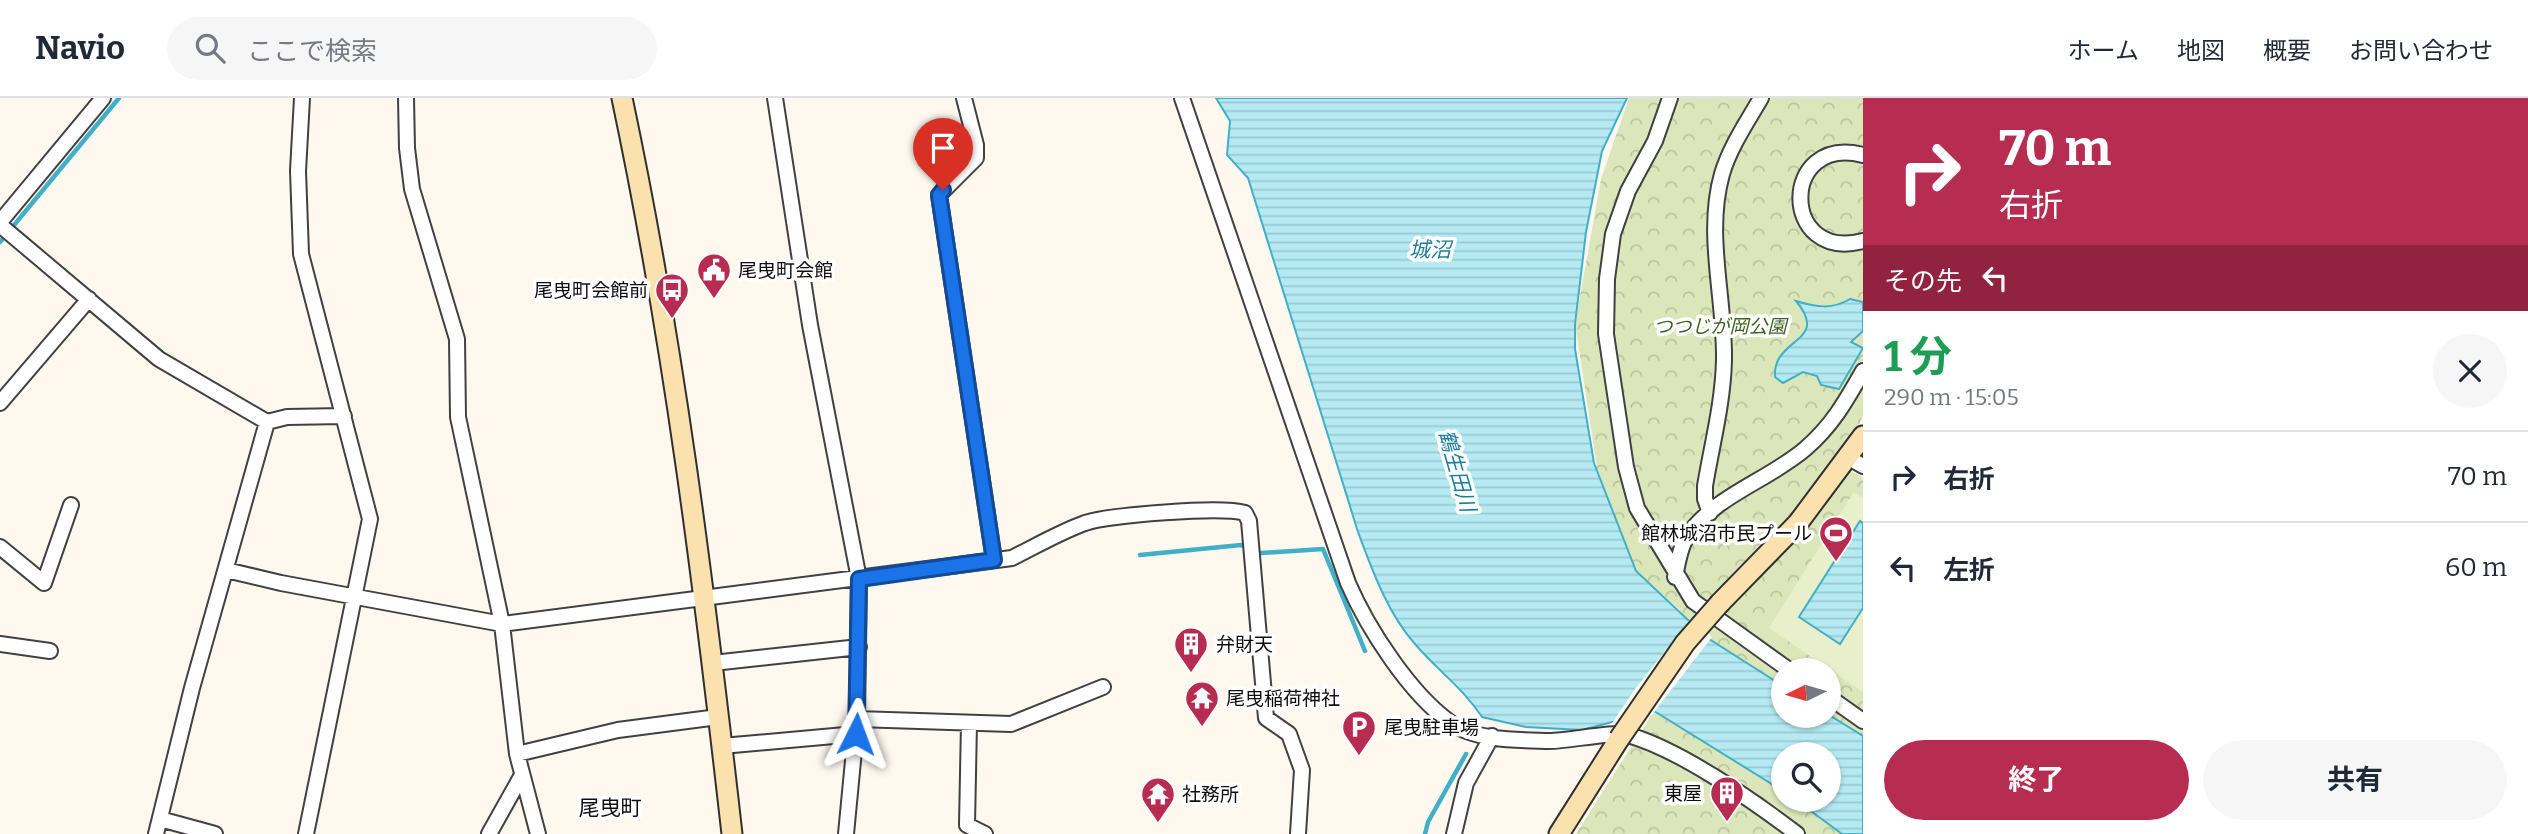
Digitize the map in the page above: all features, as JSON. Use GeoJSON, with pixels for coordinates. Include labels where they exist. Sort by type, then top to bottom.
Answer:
{"type":"FeatureCollection","features":[{"type":"Feature","properties":{"kind":"street"},"geometry":{"type":"LineString","coordinates":[[103,98],[0,224],[159,359],[267,422],[287,417],[344,416]]}},
{"type":"Feature","properties":{"kind":"street"},"geometry":{"type":"LineString","coordinates":[[302,98],[298,172],[301,254],[370,519],[306,834]]}},
{"type":"Feature","properties":{"kind":"street"},"geometry":{"type":"LineString","coordinates":[[406,98],[407,148],[412,189],[457,339],[458,417],[502,624],[517,754],[538,834]]}},
{"type":"Feature","properties":{"kind":"street"},"geometry":{"type":"LineString","coordinates":[[622,98],[657,277],[706,598],[732,834]]}},
{"type":"Feature","properties":{"kind":"street"},"geometry":{"type":"LineString","coordinates":[[775,98],[810,325],[859,579],[857,727],[846,834]]}},
{"type":"Feature","properties":{"kind":"street"},"geometry":{"type":"LineString","coordinates":[[964,98],[976,145],[976,158],[939,195],[994,560]]}},
{"type":"Feature","properties":{"kind":"street"},"geometry":{"type":"LineString","coordinates":[[1182,98],[1300,447],[1358,607],[1381,646],[1442,715],[1464,729],[1492,736],[1573,741],[1625,734],[1694,767],[1797,834]]}},
{"type":"Feature","properties":{"kind":"street"},"geometry":{"type":"LineString","coordinates":[[1670,98],[1655,141],[1628,191],[1613,234],[1607,279],[1606,334],[1626,467],[1637,508],[1675,576],[1693,601],[1772,658]]}},
{"type":"Feature","properties":{"kind":"street"},"geometry":{"type":"LineString","coordinates":[[1710,513],[1705,499],[1705,486],[1720,409],[1724,358],[1715,244],[1718,196],[1723,173],[1733,149],[1761,98]]}},
{"type":"Feature","properties":{"kind":"street"},"geometry":{"type":"LineString","coordinates":[[1863,155],[1835,153],[1821,159],[1802,181],[1799,195],[1801,211],[1808,226],[1819,237],[1833,243],[1849,245],[1863,241]]}},
{"type":"Feature","properties":{"kind":"street"},"geometry":{"type":"LineString","coordinates":[[0,403],[89,299]]}},
{"type":"Feature","properties":{"kind":"street"},"geometry":{"type":"LineString","coordinates":[[1675,576],[1687,536],[1710,513],[1802,451],[1823,433],[1842,409],[1863,371]]}},
{"type":"Feature","properties":{"kind":"street"},"geometry":{"type":"LineString","coordinates":[[156,834],[267,422]]}},
{"type":"Feature","properties":{"kind":"street"},"geometry":{"type":"LineString","coordinates":[[1559,834],[1619,739],[1685,643],[1856,462],[1863,436]]}},
{"type":"Feature","properties":{"kind":"street"},"geometry":{"type":"LineString","coordinates":[[0,547],[44,583],[71,505]]}},
{"type":"Feature","properties":{"kind":"street"},"geometry":{"type":"LineString","coordinates":[[226,570],[502,624],[1012,558],[1086,523],[1180,511],[1235,510],[1245,513],[1249,521],[1266,719],[1289,734],[1302,770],[1298,834]]}},
{"type":"Feature","properties":{"kind":"street"},"geometry":{"type":"LineString","coordinates":[[0,644],[50,651]]}},
{"type":"Feature","properties":{"kind":"street"},"geometry":{"type":"LineString","coordinates":[[713,663],[859,647]]}},
{"type":"Feature","properties":{"kind":"street"},"geometry":{"type":"LineString","coordinates":[[722,746],[857,727],[1012,724],[1103,687]]}},
{"type":"Feature","properties":{"kind":"street"},"geometry":{"type":"LineString","coordinates":[[1841,705],[1863,721]]}},
{"type":"Feature","properties":{"kind":"street"},"geometry":{"type":"LineString","coordinates":[[517,754],[618,730],[718,717]]}},
{"type":"Feature","properties":{"kind":"street"},"geometry":{"type":"LineString","coordinates":[[969,723],[967,825],[985,834]]}},
{"type":"Feature","properties":{"kind":"street"},"geometry":{"type":"LineString","coordinates":[[1454,834],[1466,783],[1492,736]]}},
{"type":"Feature","properties":{"kind":"street"},"geometry":{"type":"LineString","coordinates":[[489,834],[522,775]]}},
{"type":"Feature","properties":{"kind":"street"},"geometry":{"type":"LineString","coordinates":[[160,819],[215,834]]}},
{"type":"Feature","properties":{"kind":"green space","name":"つつじが岡公園"},"geometry":{"type":"Polygon","coordinates":[[[1629,98],[1863,98],[1863,416],[1840,464],[1863,478],[1863,834],[1576,834],[1666,692],[1680,610],[1636,571],[1597,468],[1575,324],[1601,179],[1629,98]]]}},
{"type":"Feature","properties":{"kind":"green space","name":"館林城沼市民プール"},"geometry":{"type":"Polygon","coordinates":[[[1854,492],[1863,498],[1863,692],[1841,677],[1841,658],[1813,658],[1769,628],[1854,492]]]}},
{"type":"Feature","properties":{"kind":"water","name":"城沼"},"geometry":{"type":"Polygon","coordinates":[[[1216,98],[1627,98],[1602,151],[1586,232],[1575,324],[1575,349],[1594,463],[1636,571],[1706,637],[1771,678],[1771,728],[1841,728],[1841,722],[1863,736],[1863,834],[1842,834],[1812,812],[1841,812],[1841,742],[1771,742],[1771,784],[1654,711],[1582,730],[1526,727],[1482,717],[1467,697],[1415,644],[1389,605],[1358,532],[1248,178],[1227,155],[1230,121],[1216,98]]]}},
{"type":"Feature","properties":{"kind":"water"},"geometry":{"type":"Polygon","coordinates":[[[1850,299],[1863,302],[1863,331],[1851,342],[1863,348],[1839,389],[1821,385],[1817,376],[1803,372],[1783,383],[1775,377],[1776,364],[1782,354],[1804,333],[1807,325],[1805,315],[1796,301],[1824,306],[1837,305],[1850,299]]]}},
{"type":"Feature","properties":{"kind":"water"},"geometry":{"type":"Polygon","coordinates":[[[1860,521],[1863,523],[1863,608],[1840,644],[1799,617],[1860,521]]]}},
{"type":"Feature","properties":{"kind":"pier"},"geometry":{"type":"Polygon","coordinates":[[[1692,617],[1712,637],[1652,715],[1610,726],[1635,689],[1692,617]]]}},
{"type":"Feature","properties":{"kind":"waterway"},"geometry":{"type":"LineString","coordinates":[[0,242],[119,98]]}},
{"type":"Feature","properties":{"kind":"waterway"},"geometry":{"type":"LineString","coordinates":[[1140,555],[1241,545],[1261,553],[1323,549],[1365,651]]}},
{"type":"Feature","properties":{"kind":"waterway"},"geometry":{"type":"LineString","coordinates":[[1425,834],[1428,822],[1466,754]]}},
{"type":"Feature","properties":{"kind":"place","name":"尾曳町会館"},"geometry":{"type":"Point","coordinates":[714,300]}},
{"type":"Feature","properties":{"kind":"place","name":"尾曳町会館前"},"geometry":{"type":"Point","coordinates":[672,320]}},
{"type":"Feature","properties":{"kind":"place","name":"館林城沼市民プール"},"geometry":{"type":"Point","coordinates":[1836,563]}},
{"type":"Feature","properties":{"kind":"place","name":"弁財天"},"geometry":{"type":"Point","coordinates":[1191,674]}},
{"type":"Feature","properties":{"kind":"place","name":"尾曳稲荷神社"},"geometry":{"type":"Point","coordinates":[1202,728]}},
{"type":"Feature","properties":{"kind":"place","name":"尾曳駐車場"},"geometry":{"type":"Point","coordinates":[1359,757]}},
{"type":"Feature","properties":{"kind":"place","name":"東屋"},"geometry":{"type":"Point","coordinates":[1727,823]}},
{"type":"Feature","properties":{"kind":"place","name":"社務所"},"geometry":{"type":"Point","coordinates":[1158,824]}},
{"type":"Feature","properties":{"kind":"district","name":"尾曳町"},"geometry":{"type":"Point","coordinates":[610,808]}},
{"type":"Feature","properties":{"kind":"route"},"geometry":{"type":"LineString","coordinates":[[856,734],[859,579],[994,560],[939,195],[943,190]]}},
{"type":"Feature","properties":{"kind":"water label","name":"鶴生田川"},"geometry":{"type":"Point","coordinates":[1457,471]}}]}
